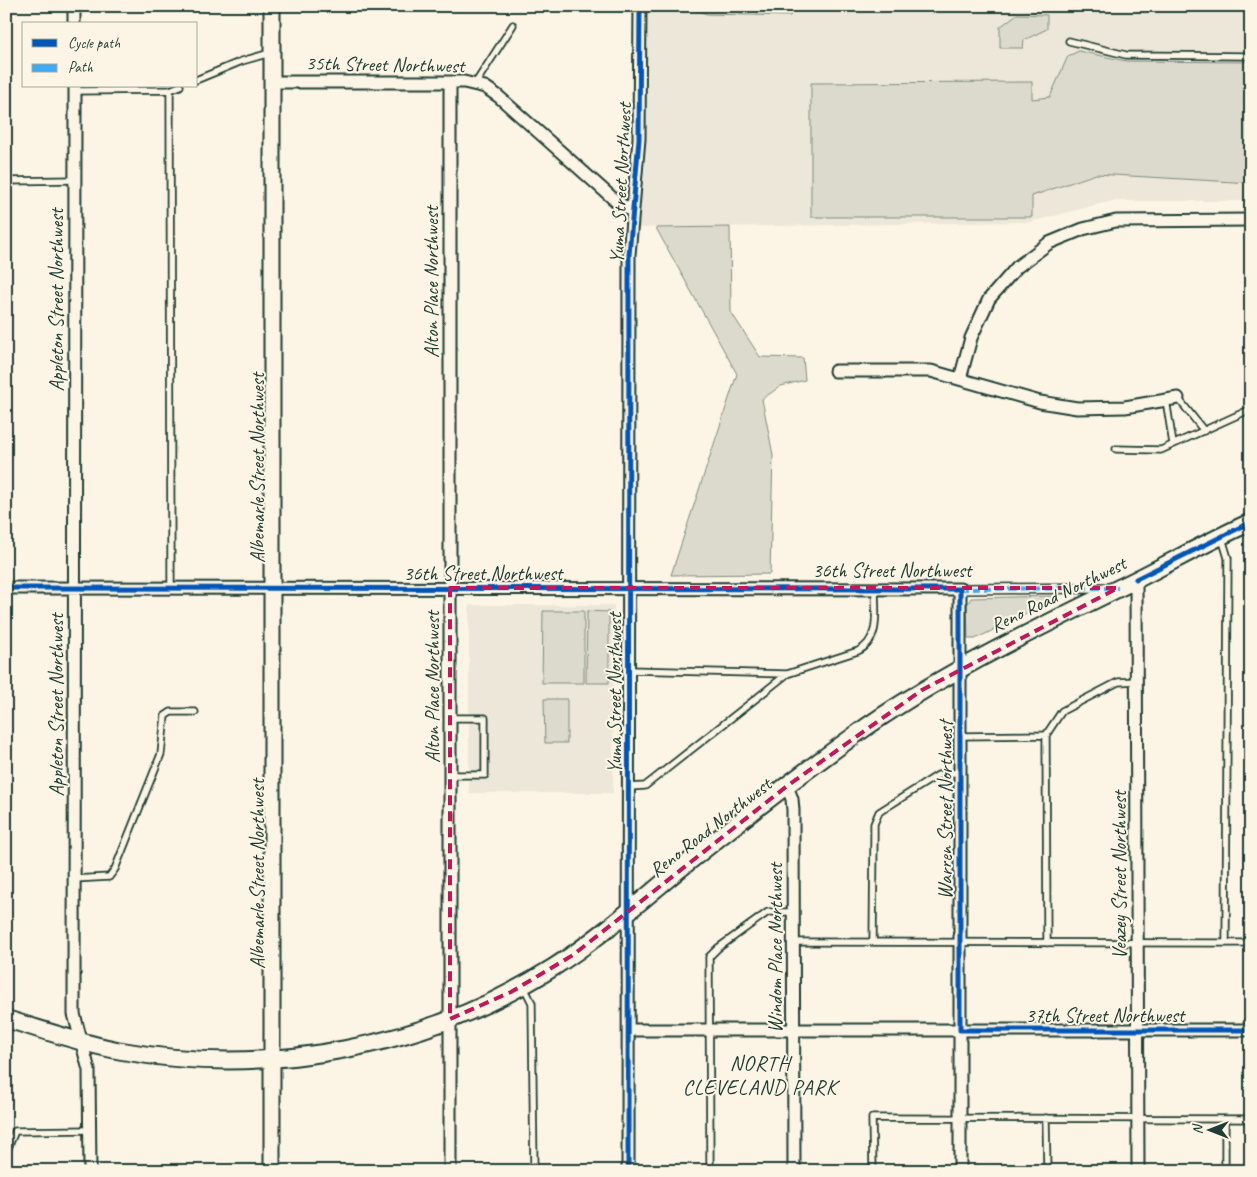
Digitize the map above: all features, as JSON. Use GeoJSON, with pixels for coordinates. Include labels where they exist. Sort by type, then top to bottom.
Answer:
{"type":"FeatureCollection","features":[{"type":"Feature","properties":{"kind":"main road","name":"Reno Road Northwest"},"geometry":{"type":"LineString","coordinates":[[6,1019],[120,1050],[168,1058],[220,1060],[272,1059],[360,1047],[450,1019],[524,985],[573,955],[787,786],[891,710],[960,668],[1251,522]]}},
{"type":"Feature","properties":{"kind":"street"},"geometry":{"type":"LineString","coordinates":[[74,6],[74,22]]}},
{"type":"Feature","properties":{"kind":"street","name":"Albemarle Street Northwest"},"geometry":{"type":"LineString","coordinates":[[272,6],[272,1171]]}},
{"type":"Feature","properties":{"kind":"street","name":"Yuma Street Northwest"},"geometry":{"type":"LineString","coordinates":[[628,1171],[629,255],[640,112],[640,6]]}},
{"type":"Feature","properties":{"kind":"street","name":"35th Street Northwest"},"geometry":{"type":"LineString","coordinates":[[272,82],[450,82],[475,84],[498,96],[596,184],[632,211]]}},
{"type":"Feature","properties":{"kind":"street","name":"Alton Place Northwest"},"geometry":{"type":"LineString","coordinates":[[450,82],[450,1171]]}},
{"type":"Feature","properties":{"kind":"street","name":"Appleton Street Northwest"},"geometry":{"type":"LineString","coordinates":[[75,88],[74,1020],[83,1041],[89,1070],[90,1171]]}},
{"type":"Feature","properties":{"kind":"street"},"geometry":{"type":"LineString","coordinates":[[960,379],[971,338],[989,300],[1016,267],[1049,243],[1083,228],[1116,221],[1251,220]]}},
{"type":"Feature","properties":{"kind":"street"},"geometry":{"type":"LineString","coordinates":[[835,371],[931,371],[1040,402],[1077,408],[1116,408],[1178,398]]}},
{"type":"Feature","properties":{"kind":"street","name":"Veazey Street Northwest"},"geometry":{"type":"LineString","coordinates":[[1136,579],[1138,1171]]}},
{"type":"Feature","properties":{"kind":"street","name":"36th Street Northwest"},"geometry":{"type":"LineString","coordinates":[[6,588],[1118,588]]}},
{"type":"Feature","properties":{"kind":"street","name":"Warren Street Northwest"},"geometry":{"type":"LineString","coordinates":[[960,589],[960,1171]]}},
{"type":"Feature","properties":{"kind":"street","name":"Windom Place Northwest"},"geometry":{"type":"LineString","coordinates":[[787,786],[792,799],[793,810],[794,1171]]}},
{"type":"Feature","properties":{"kind":"street","name":"37th Street Northwest"},"geometry":{"type":"LineString","coordinates":[[629,1030],[1251,1030]]}},
{"type":"Feature","properties":{"kind":"lane"},"geometry":{"type":"LineString","coordinates":[[475,84],[513,25]]}},
{"type":"Feature","properties":{"kind":"lane"},"geometry":{"type":"LineString","coordinates":[[1069,41],[1126,55],[1251,56]]}},
{"type":"Feature","properties":{"kind":"lane"},"geometry":{"type":"LineString","coordinates":[[198,79],[242,61],[272,52]]}},
{"type":"Feature","properties":{"kind":"lane"},"geometry":{"type":"LineString","coordinates":[[75,88],[170,90],[175,88]]}},
{"type":"Feature","properties":{"kind":"lane"},"geometry":{"type":"LineString","coordinates":[[170,90],[171,588]]}},
{"type":"Feature","properties":{"kind":"lane"},"geometry":{"type":"LineString","coordinates":[[6,181],[75,180]]}},
{"type":"Feature","properties":{"kind":"lane"},"geometry":{"type":"LineString","coordinates":[[1178,398],[1204,431]]}},
{"type":"Feature","properties":{"kind":"lane"},"geometry":{"type":"LineString","coordinates":[[1166,400],[1173,444]]}},
{"type":"Feature","properties":{"kind":"lane"},"geometry":{"type":"LineString","coordinates":[[1116,449],[1161,450],[1251,408]]}},
{"type":"Feature","properties":{"kind":"lane"},"geometry":{"type":"LineString","coordinates":[[1221,536],[1228,558],[1226,943]]}},
{"type":"Feature","properties":{"kind":"lane"},"geometry":{"type":"LineString","coordinates":[[629,787],[645,786],[787,674],[868,646],[874,634],[875,589]]}},
{"type":"Feature","properties":{"kind":"lane"},"geometry":{"type":"LineString","coordinates":[[629,670],[787,674]]}},
{"type":"Feature","properties":{"kind":"lane"},"geometry":{"type":"LineString","coordinates":[[1047,942],[1046,735],[1062,711],[1118,682],[1137,681]]}},
{"type":"Feature","properties":{"kind":"lane"},"geometry":{"type":"LineString","coordinates":[[74,879],[108,877],[115,869],[161,754],[165,716],[171,712],[196,712]]}},
{"type":"Feature","properties":{"kind":"lane"},"geometry":{"type":"LineString","coordinates":[[450,718],[485,718],[485,776],[450,775]]}},
{"type":"Feature","properties":{"kind":"lane"},"geometry":{"type":"LineString","coordinates":[[960,736],[1046,735]]}},
{"type":"Feature","properties":{"kind":"lane"},"geometry":{"type":"LineString","coordinates":[[873,942],[874,836],[879,812],[938,776],[960,772]]}},
{"type":"Feature","properties":{"kind":"lane"},"geometry":{"type":"LineString","coordinates":[[710,1171],[710,957],[718,948],[768,912],[794,912]]}},
{"type":"Feature","properties":{"kind":"lane"},"geometry":{"type":"LineString","coordinates":[[794,942],[1251,943]]}},
{"type":"Feature","properties":{"kind":"lane"},"geometry":{"type":"LineString","coordinates":[[524,985],[532,1003],[534,1171]]}},
{"type":"Feature","properties":{"kind":"lane"},"geometry":{"type":"LineString","coordinates":[[873,1171],[872,1118],[1251,1119]]}},
{"type":"Feature","properties":{"kind":"lane"},"geometry":{"type":"LineString","coordinates":[[1046,1118],[1047,1171]]}},
{"type":"Feature","properties":{"kind":"lane"},"geometry":{"type":"LineString","coordinates":[[1224,1119],[1224,1171]]}},
{"type":"Feature","properties":{"kind":"lane"},"geometry":{"type":"LineString","coordinates":[[6,1128],[15,1131],[90,1130]]}},
{"type":"Feature","properties":{"kind":"lane"},"geometry":{"type":"LineString","coordinates":[[6,1153],[15,1131]]}},
{"type":"Feature","properties":{"kind":"highlighted area"},"geometry":{"type":"Polygon","coordinates":[[[450,588],[1118,588],[922,690],[787,786],[573,955],[511,992],[450,1019],[450,588]]]}},
{"type":"Feature","properties":{"kind":"shaded area"},"geometry":{"type":"Polygon","coordinates":[[[646,6],[1251,6],[1251,201],[1112,201],[1030,222],[637,228],[645,167],[648,72],[646,6]]]}},
{"type":"Feature","properties":{"kind":"shaded area"},"geometry":{"type":"Polygon","coordinates":[[[692,6],[793,6],[790,16],[707,14],[695,10],[692,6]]]}},
{"type":"Feature","properties":{"kind":"shaded area"},"geometry":{"type":"Polygon","coordinates":[[[1017,14],[1047,15],[1047,29],[1024,40],[1023,48],[1000,48],[1000,27],[1017,14]]]}},
{"type":"Feature","properties":{"kind":"shaded area"},"geometry":{"type":"Polygon","coordinates":[[[1079,51],[1126,61],[1251,62],[1251,183],[1096,174],[1032,196],[1032,217],[811,217],[811,83],[1032,82],[1032,99],[1050,97],[1068,56],[1079,51]]]}},
{"type":"Feature","properties":{"kind":"shaded area"},"geometry":{"type":"Polygon","coordinates":[[[730,227],[731,312],[760,357],[803,358],[805,380],[781,386],[762,399],[773,455],[770,574],[671,575],[737,374],[656,228],[730,227]]]}},
{"type":"Feature","properties":{"kind":"shaded area"},"geometry":{"type":"Polygon","coordinates":[[[1053,596],[1055,600],[975,639],[968,639],[967,605],[971,598],[1053,596]]]}},
{"type":"Feature","properties":{"kind":"shaded area"},"geometry":{"type":"Polygon","coordinates":[[[469,605],[614,605],[613,793],[469,793],[469,605]]]}},
{"type":"Feature","properties":{"kind":"shaded area"},"geometry":{"type":"Polygon","coordinates":[[[543,611],[584,611],[584,683],[542,683],[543,611]]]}},
{"type":"Feature","properties":{"kind":"shaded area"},"geometry":{"type":"Polygon","coordinates":[[[587,611],[609,612],[609,683],[586,683],[587,611]]]}},
{"type":"Feature","properties":{"kind":"shaded area"},"geometry":{"type":"Polygon","coordinates":[[[544,699],[567,699],[567,743],[545,743],[544,699]]]}},
{"type":"Feature","properties":{"kind":"marked path"},"geometry":{"type":"LineString","coordinates":[[960,589],[1118,588]]}},
{"type":"Feature","properties":{"kind":"cycle path"},"geometry":{"type":"LineString","coordinates":[[628,1171],[629,255],[639,139],[640,6]]}},
{"type":"Feature","properties":{"kind":"cycle path"},"geometry":{"type":"LineString","coordinates":[[1136,579],[1251,522]]}},
{"type":"Feature","properties":{"kind":"cycle path"},"geometry":{"type":"LineString","coordinates":[[6,588],[960,589],[960,1030],[1251,1030]]}},
{"type":"Feature","properties":{"kind":"district","name":"NORTH CLEVELAND PARK"},"geometry":{"type":"Point","coordinates":[760,1075]}}]}
